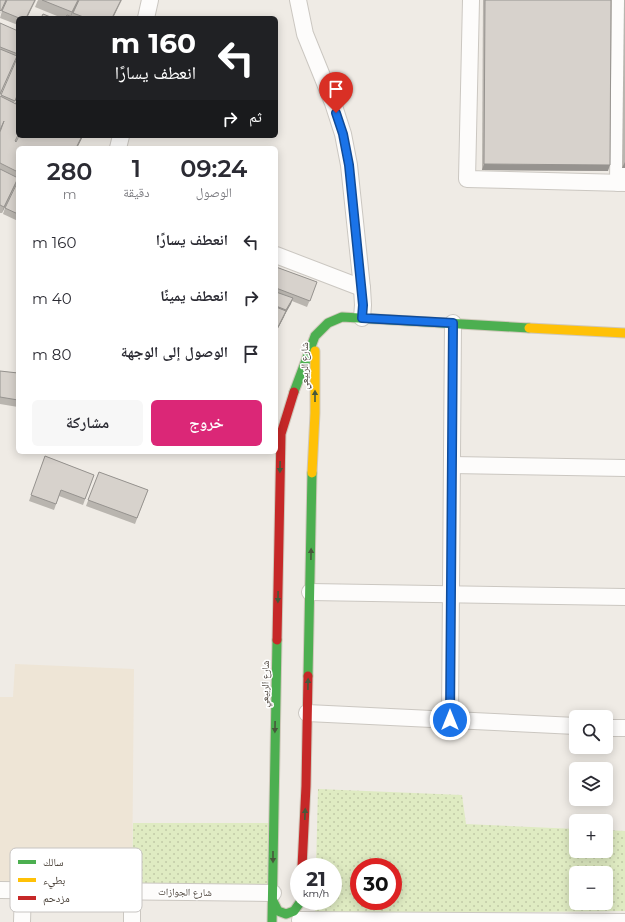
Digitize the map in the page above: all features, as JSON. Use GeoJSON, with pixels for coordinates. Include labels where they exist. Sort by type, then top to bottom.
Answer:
{"type":"FeatureCollection","features":[{"type":"Feature","properties":{"kind":"street"},"geometry":{"type":"LineString","coordinates":[[146,16],[150,0]]}},
{"type":"Feature","properties":{"kind":"street"},"geometry":{"type":"LineString","coordinates":[[298,0],[305,34],[333,103],[343,134],[349,165],[362,288],[362,318]]}},
{"type":"Feature","properties":{"kind":"street"},"geometry":{"type":"LineString","coordinates":[[471,0],[467,179],[622,183],[620,0]]}},
{"type":"Feature","properties":{"kind":"street"},"geometry":{"type":"LineString","coordinates":[[278,256],[362,288]]}},
{"type":"Feature","properties":{"kind":"street"},"geometry":{"type":"LineString","coordinates":[[315,336],[328,323],[342,317],[625,333]]}},
{"type":"Feature","properties":{"kind":"street"},"geometry":{"type":"LineString","coordinates":[[450,720],[453,323]]}},
{"type":"Feature","properties":{"kind":"street","name":"شارع الربيعي"},"geometry":{"type":"LineString","coordinates":[[272,922],[281,434],[292,397],[315,336]]}},
{"type":"Feature","properties":{"kind":"street","name":"شارع الربيعي"},"geometry":{"type":"LineString","coordinates":[[302,858],[310,592],[315,336]]}},
{"type":"Feature","properties":{"kind":"street"},"geometry":{"type":"LineString","coordinates":[[284,423],[292,412],[302,410],[311,416],[314,425]]}},
{"type":"Feature","properties":{"kind":"street"},"geometry":{"type":"LineString","coordinates":[[452,465],[625,468]]}},
{"type":"Feature","properties":{"kind":"street"},"geometry":{"type":"LineString","coordinates":[[310,592],[625,597]]}},
{"type":"Feature","properties":{"kind":"street"},"geometry":{"type":"LineString","coordinates":[[307,713],[569,726]]}},
{"type":"Feature","properties":{"kind":"street"},"geometry":{"type":"LineString","coordinates":[[613,728],[625,728]]}},
{"type":"Feature","properties":{"kind":"street","name":"شارع الجوازات"},"geometry":{"type":"LineString","coordinates":[[142,891],[273,897]]}},
{"type":"Feature","properties":{"kind":"street"},"geometry":{"type":"LineString","coordinates":[[273,897],[278,911],[286,914],[297,910]]}},
{"type":"Feature","properties":{"kind":"street"},"geometry":{"type":"LineString","coordinates":[[301,910],[300,921],[625,922]]}},
{"type":"Feature","properties":{"kind":"street"},"geometry":{"type":"LineString","coordinates":[[22,912],[22,922]]}},
{"type":"Feature","properties":{"kind":"shaded area"},"geometry":{"type":"Polygon","coordinates":[[[15,664],[134,669],[132,848],[10,848],[10,883],[0,883],[0,697],[13,697],[15,664]]]}},
{"type":"Feature","properties":{"kind":"green space"},"geometry":{"type":"Polygon","coordinates":[[[318,789],[462,795],[466,824],[569,829],[569,858],[613,858],[613,830],[625,831],[625,911],[315,914],[315,910],[342,910],[342,858],[316,858],[318,789]]]}},
{"type":"Feature","properties":{"kind":"green space"},"geometry":{"type":"Polygon","coordinates":[[[133,823],[269,823],[273,893],[142,891],[142,848],[133,848],[133,823]]]}},
{"type":"Feature","properties":{"kind":"building"},"geometry":{"type":"Polygon","coordinates":[[[0,0],[6,0],[1,11],[0,10],[0,0]]]}},
{"type":"Feature","properties":{"kind":"building"},"geometry":{"type":"Polygon","coordinates":[[[7,0],[35,0],[27,16],[16,17],[2,11],[7,0]]]}},
{"type":"Feature","properties":{"kind":"building"},"geometry":{"type":"Polygon","coordinates":[[[42,0],[78,0],[72,12],[42,0]]]}},
{"type":"Feature","properties":{"kind":"building"},"geometry":{"type":"Polygon","coordinates":[[[79,0],[121,0],[113,16],[81,16],[73,13],[79,0]]]}},
{"type":"Feature","properties":{"kind":"building"},"geometry":{"type":"Polygon","coordinates":[[[485,0],[611,0],[610,165],[484,164],[485,0]]]}},
{"type":"Feature","properties":{"kind":"building"},"geometry":{"type":"Polygon","coordinates":[[[0,23],[16,30],[16,53],[0,47],[0,23]]]}},
{"type":"Feature","properties":{"kind":"building"},"geometry":{"type":"Polygon","coordinates":[[[0,49],[16,56],[16,58],[0,94],[0,49]]]}},
{"type":"Feature","properties":{"kind":"building"},"geometry":{"type":"Polygon","coordinates":[[[16,61],[15,101],[1,95],[16,61]]]}},
{"type":"Feature","properties":{"kind":"building"},"geometry":{"type":"Polygon","coordinates":[[[0,96],[16,104],[16,142],[18,138],[81,138],[77,146],[16,146],[16,171],[0,163],[0,132],[4,121],[0,130],[0,96]]]}},
{"type":"Feature","properties":{"kind":"building"},"geometry":{"type":"Polygon","coordinates":[[[0,169],[16,177],[16,182],[4,207],[0,205],[0,169]]]}},
{"type":"Feature","properties":{"kind":"building"},"geometry":{"type":"Polygon","coordinates":[[[16,185],[16,213],[5,208],[16,185]]]}},
{"type":"Feature","properties":{"kind":"building"},"geometry":{"type":"Polygon","coordinates":[[[278,268],[317,282],[310,301],[278,289],[278,268]]]}},
{"type":"Feature","properties":{"kind":"building"},"geometry":{"type":"Polygon","coordinates":[[[278,293],[293,298],[286,310],[278,307],[278,293]]]}},
{"type":"Feature","properties":{"kind":"building"},"geometry":{"type":"Polygon","coordinates":[[[278,308],[286,311],[278,327],[278,308]]]}},
{"type":"Feature","properties":{"kind":"building"},"geometry":{"type":"Polygon","coordinates":[[[0,371],[16,373],[16,400],[0,397],[0,371]]]}},
{"type":"Feature","properties":{"kind":"building"},"geometry":{"type":"Polygon","coordinates":[[[45,456],[94,475],[85,499],[61,490],[56,504],[31,495],[45,456]]]}},
{"type":"Feature","properties":{"kind":"building"},"geometry":{"type":"Polygon","coordinates":[[[99,472],[148,490],[137,518],[88,500],[99,472]]]}},
{"type":"Feature","properties":{"kind":"traffic: fast"},"geometry":{"type":"LineString","coordinates":[[294,392],[315,336],[328,323],[342,317],[529,328]]}},
{"type":"Feature","properties":{"kind":"traffic: fast"},"geometry":{"type":"LineString","coordinates":[[308,676],[312,473]]}},
{"type":"Feature","properties":{"kind":"traffic: fast"},"geometry":{"type":"LineString","coordinates":[[272,922],[277,640]]}},
{"type":"Feature","properties":{"kind":"traffic: fast"},"geometry":{"type":"LineString","coordinates":[[273,901],[278,911],[286,914],[295,910]]}},
{"type":"Feature","properties":{"kind":"traffic: slow"},"geometry":{"type":"LineString","coordinates":[[529,328],[625,333]]}},
{"type":"Feature","properties":{"kind":"traffic: slow"},"geometry":{"type":"LineString","coordinates":[[312,473],[315,413],[315,351]]}},
{"type":"Feature","properties":{"kind":"traffic: jam"},"geometry":{"type":"LineString","coordinates":[[277,640],[281,434],[294,392]]}},
{"type":"Feature","properties":{"kind":"traffic: jam"},"geometry":{"type":"LineString","coordinates":[[302,858],[306,786],[308,676]]}},
{"type":"Feature","properties":{"kind":"route"},"geometry":{"type":"LineString","coordinates":[[336,113],[343,134],[349,165],[363,305],[362,318],[453,323],[450,720]]}}]}
